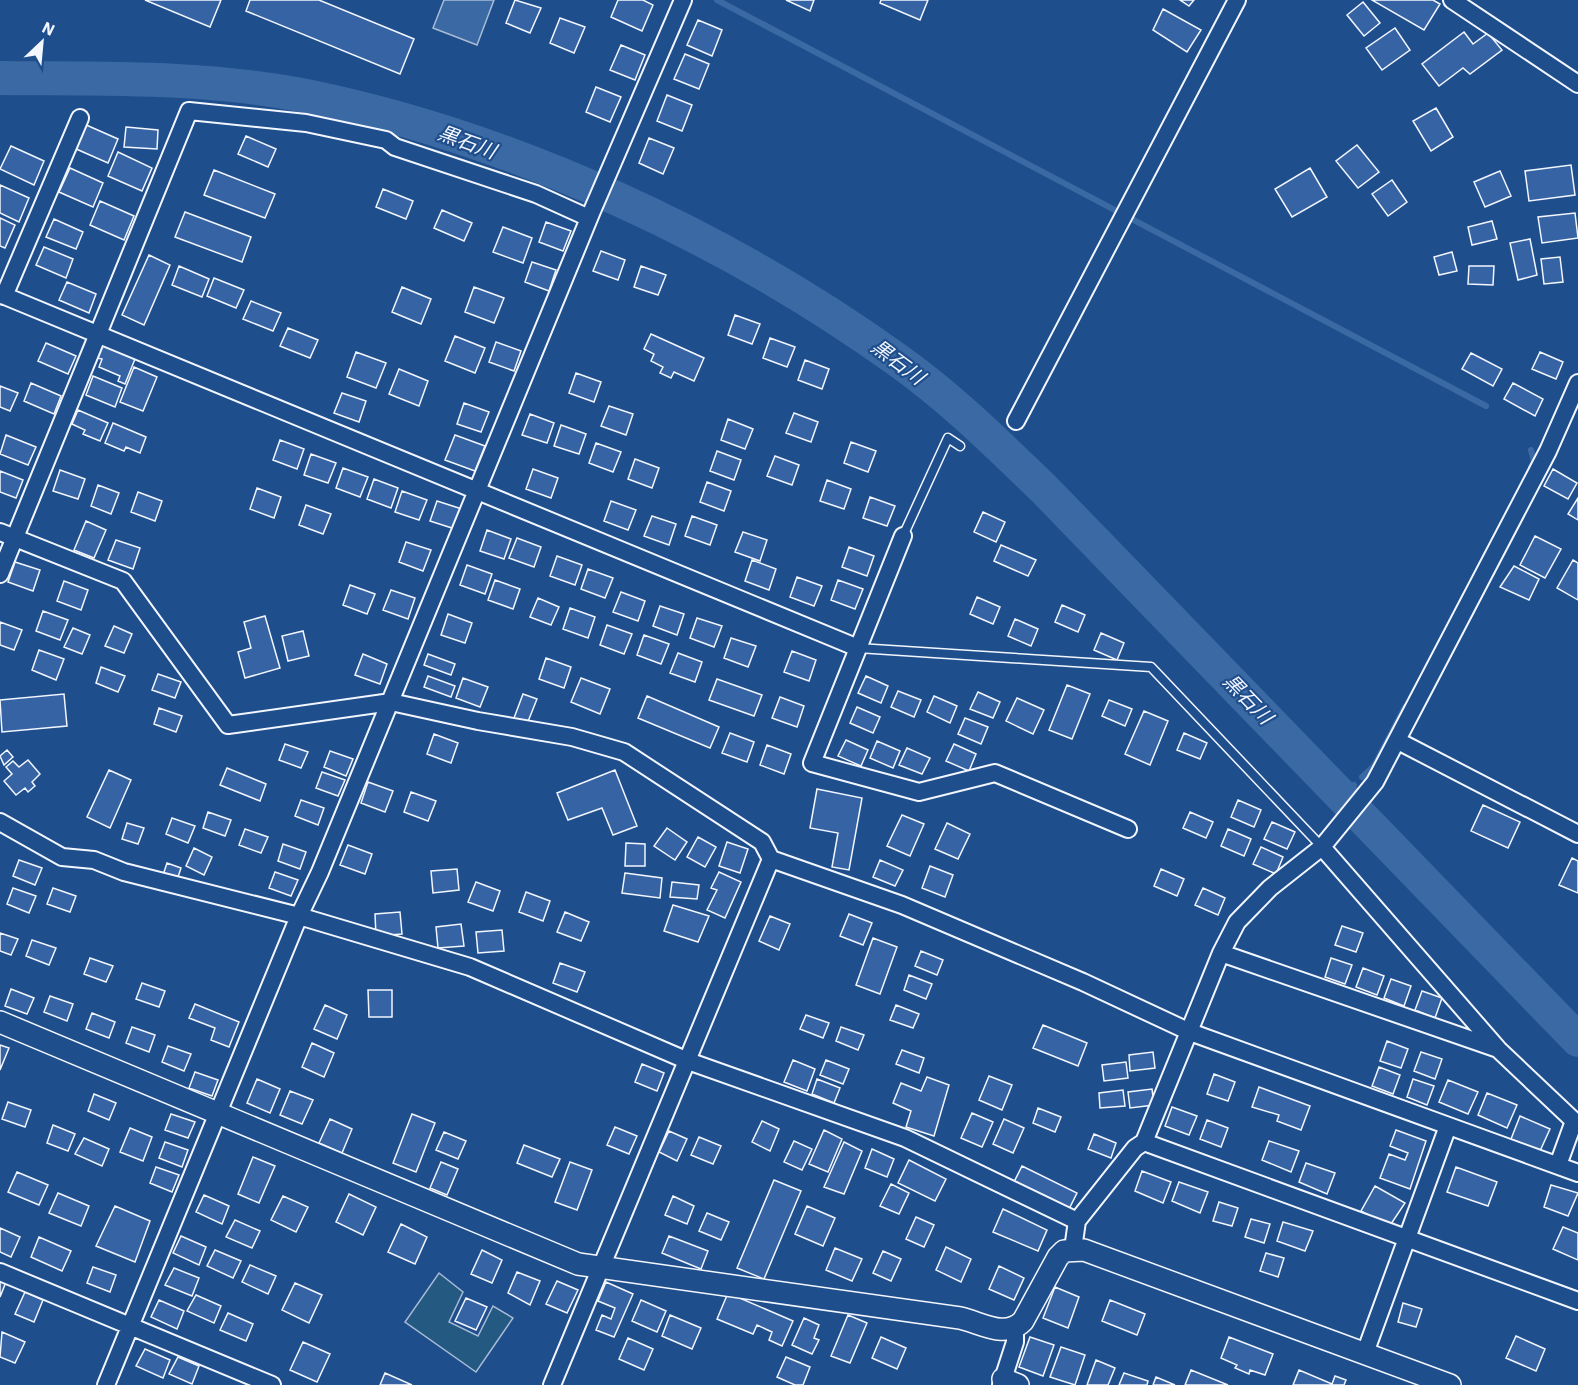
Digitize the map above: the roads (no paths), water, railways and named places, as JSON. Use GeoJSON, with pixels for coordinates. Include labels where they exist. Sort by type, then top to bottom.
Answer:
{"type":"FeatureCollection","features":[{"type":"Feature","properties":{"kind":"street"},"geometry":{"type":"LineString","coordinates":[[105,1385],[219,1113],[298,916],[320,872],[591,214],[683,0]]}},
{"type":"Feature","properties":{"kind":"street"},"geometry":{"type":"LineString","coordinates":[[1016,421],[1237,0]]}},
{"type":"Feature","properties":{"kind":"street"},"geometry":{"type":"LineString","coordinates":[[1452,0],[1578,84]]}},
{"type":"Feature","properties":{"kind":"street"},"geometry":{"type":"LineString","coordinates":[[0,574],[8,535],[98,335],[189,111],[306,123],[386,140],[395,147],[591,214]]}},
{"type":"Feature","properties":{"kind":"street"},"geometry":{"type":"LineString","coordinates":[[80,118],[2,295],[858,648]]}},
{"type":"Feature","properties":{"kind":"street"},"geometry":{"type":"LineString","coordinates":[[1073,1250],[1077,1221],[1135,1148],[1144,1142],[1221,953],[1237,922],[1270,888],[1322,848],[1375,782],[1548,451],[1578,383]]}},
{"type":"Feature","properties":{"kind":"street"},"geometry":{"type":"LineString","coordinates":[[8,535],[123,581],[228,725],[391,702],[448,715],[572,736],[624,752],[762,842],[771,859],[902,906],[1072,978],[1190,1032],[1578,1173]]}},
{"type":"Feature","properties":{"kind":"street"},"geometry":{"type":"LineString","coordinates":[[903,536],[812,763],[919,792],[995,773],[1128,829]]}},
{"type":"Feature","properties":{"kind":"street"},"geometry":{"type":"LineString","coordinates":[[1398,741],[1578,834]]}},
{"type":"Feature","properties":{"kind":"street"},"geometry":{"type":"LineString","coordinates":[[0,822],[62,857],[94,860],[124,872],[298,916],[470,967],[688,1061],[905,1138],[1077,1221]]}},
{"type":"Feature","properties":{"kind":"street"},"geometry":{"type":"LineString","coordinates":[[1322,848],[1499,1050],[1574,1120],[1558,1165]]}},
{"type":"Feature","properties":{"kind":"street"},"geometry":{"type":"LineString","coordinates":[[552,1385],[771,859]]}},
{"type":"Feature","properties":{"kind":"street"},"geometry":{"type":"LineString","coordinates":[[1221,953],[1499,1050]]}},
{"type":"Feature","properties":{"kind":"street"},"geometry":{"type":"LineString","coordinates":[[0,1022],[578,1264],[960,1318],[1002,1331],[1015,1329],[1023,1322],[1058,1257],[1064,1251],[1084,1250],[1450,1385]]}},
{"type":"Feature","properties":{"kind":"street"},"geometry":{"type":"LineString","coordinates":[[1365,1353],[1448,1126]]}},
{"type":"Feature","properties":{"kind":"street"},"geometry":{"type":"LineString","coordinates":[[1144,1142],[1578,1301]]}},
{"type":"Feature","properties":{"kind":"street"},"geometry":{"type":"LineString","coordinates":[[0,1272],[272,1385]]}},
{"type":"Feature","properties":{"kind":"street"},"geometry":{"type":"LineString","coordinates":[[1008,1383],[1015,1329]]}},
{"type":"Feature","properties":{"kind":"lane"},"geometry":{"type":"LineString","coordinates":[[903,536],[948,438],[960,446]]}},
{"type":"Feature","properties":{"kind":"lane"},"geometry":{"type":"LineString","coordinates":[[858,648],[1151,667],[1322,848]]}},
{"type":"Feature","properties":{"kind":"waterway"},"geometry":{"type":"LineString","coordinates":[[717,0],[1486,406]]}},
{"type":"Feature","properties":{"kind":"waterway","name":"黒石川"},"geometry":{"type":"LineString","coordinates":[[0,78],[154,80],[230,85],[306,96],[384,114],[461,138],[538,166],[614,198],[689,233],[761,272],[830,314],[935,389],[973,421],[1044,489],[1578,1040]]}},
{"type":"Feature","properties":{"kind":"waterway"},"geometry":{"type":"LineString","coordinates":[[1531,450],[1534,462],[1531,467]]}},
{"type":"Feature","properties":{"kind":"waterway"},"geometry":{"type":"LineString","coordinates":[[1362,777],[1374,766],[1405,707]]}},
{"type":"Feature","properties":{"kind":"waterway"},"geometry":{"type":"LineString","coordinates":[[1341,798],[1354,785]]}}]}
